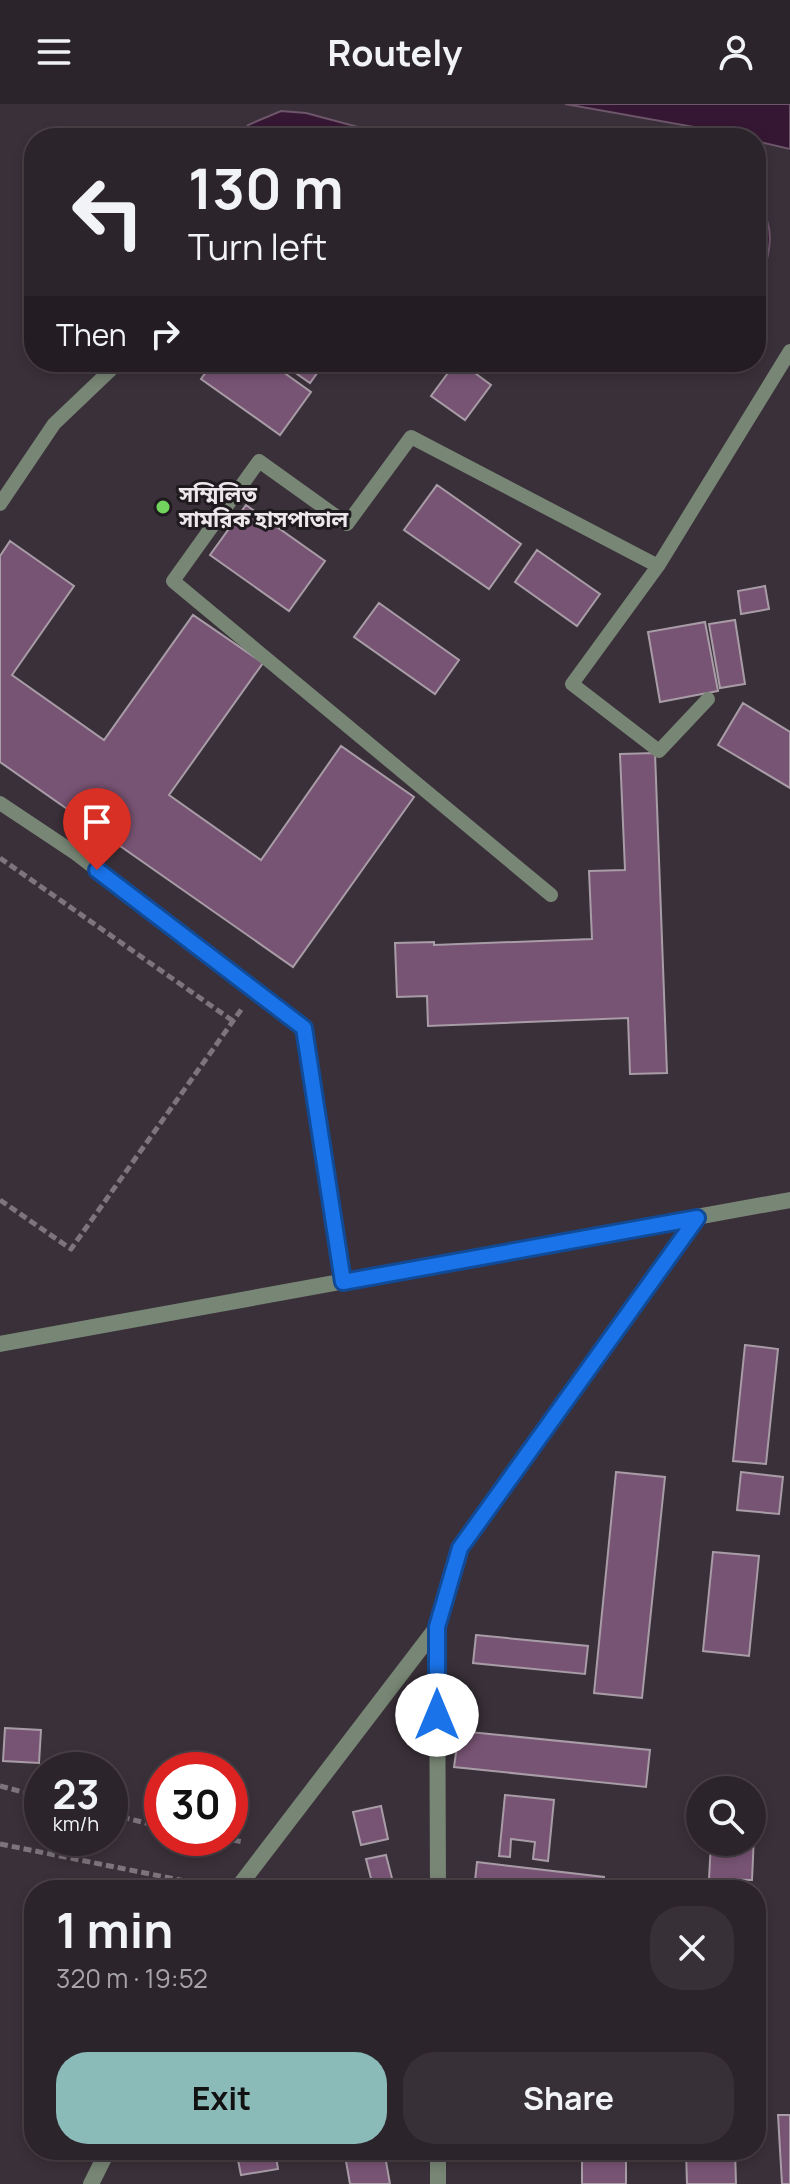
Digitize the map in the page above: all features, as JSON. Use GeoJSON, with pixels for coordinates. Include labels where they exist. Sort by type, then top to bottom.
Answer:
{"type":"FeatureCollection","features":[{"type":"Feature","properties":{"kind":"street"},"geometry":{"type":"LineString","coordinates":[[0,1344],[790,1200]]}},
{"type":"Feature","properties":{"kind":"street"},"geometry":{"type":"LineString","coordinates":[[438,1880],[437,1627],[460,1548],[697,1218]]}},
{"type":"Feature","properties":{"kind":"street"},"geometry":{"type":"LineString","coordinates":[[244,1880],[437,1627]]}},
{"type":"Feature","properties":{"kind":"street"},"geometry":{"type":"LineString","coordinates":[[91,2184],[103,2160]]}},
{"type":"Feature","properties":{"kind":"street"},"geometry":{"type":"LineString","coordinates":[[438,2160],[438,2184]]}},
{"type":"Feature","properties":{"kind":"lane"},"geometry":{"type":"LineString","coordinates":[[708,699],[659,751],[572,684],[658,566],[790,351]]}},
{"type":"Feature","properties":{"kind":"lane"},"geometry":{"type":"LineString","coordinates":[[0,504],[54,424],[109,372]]}},
{"type":"Feature","properties":{"kind":"lane"},"geometry":{"type":"LineString","coordinates":[[551,895],[173,581],[259,461],[347,524],[411,437],[658,566]]}},
{"type":"Feature","properties":{"kind":"lane"},"geometry":{"type":"LineString","coordinates":[[0,803],[75,853],[304,1028],[343,1282]]}},
{"type":"Feature","properties":{"kind":"path"},"geometry":{"type":"LineString","coordinates":[[0,858],[233,1021]]}},
{"type":"Feature","properties":{"kind":"path"},"geometry":{"type":"LineString","coordinates":[[0,1200],[71,1249],[255,990]]}},
{"type":"Feature","properties":{"kind":"path"},"geometry":{"type":"LineString","coordinates":[[0,1786],[24,1792]]}},
{"type":"Feature","properties":{"kind":"path"},"geometry":{"type":"LineString","coordinates":[[0,1844],[181,1880]]}},
{"type":"Feature","properties":{"kind":"shaded area"},"geometry":{"type":"Polygon","coordinates":[[[565,104],[790,104],[790,149],[766,143],[766,128],[700,128],[565,104]]]}},
{"type":"Feature","properties":{"kind":"shaded area"},"geometry":{"type":"Polygon","coordinates":[[[281,111],[306,113],[362,128],[246,128],[281,111]]]}},
{"type":"Feature","properties":{"kind":"shaded area"},"geometry":{"type":"Polygon","coordinates":[[[766,219],[770,236],[766,263],[766,219]]]}},
{"type":"Feature","properties":{"kind":"building"},"geometry":{"type":"Polygon","coordinates":[[[206,372],[283,372],[311,392],[280,435],[201,379],[206,372]]]}},
{"type":"Feature","properties":{"kind":"building"},"geometry":{"type":"Polygon","coordinates":[[[294,372],[318,372],[310,383],[294,372]]]}},
{"type":"Feature","properties":{"kind":"building"},"geometry":{"type":"Polygon","coordinates":[[[449,372],[473,372],[491,385],[465,420],[431,396],[449,372]]]}},
{"type":"Feature","properties":{"kind":"building"},"geometry":{"type":"Polygon","coordinates":[[[437,485],[521,544],[489,589],[404,530],[437,485]]]}},
{"type":"Feature","properties":{"kind":"building"},"geometry":{"type":"Polygon","coordinates":[[[246,505],[325,561],[289,611],[210,555],[246,505]]]}},
{"type":"Feature","properties":{"kind":"building"},"geometry":{"type":"Polygon","coordinates":[[[10,541],[74,586],[12,675],[104,740],[193,615],[263,663],[169,795],[261,860],[341,746],[414,797],[293,967],[0,762],[0,556],[10,541]]]}},
{"type":"Feature","properties":{"kind":"building"},"geometry":{"type":"Polygon","coordinates":[[[537,550],[600,594],[577,626],[515,582],[537,550]]]}},
{"type":"Feature","properties":{"kind":"building"},"geometry":{"type":"Polygon","coordinates":[[[765,586],[769,609],[741,614],[738,591],[765,586]]]}},
{"type":"Feature","properties":{"kind":"building"},"geometry":{"type":"Polygon","coordinates":[[[379,603],[459,660],[435,694],[354,637],[379,603]]]}},
{"type":"Feature","properties":{"kind":"building"},"geometry":{"type":"Polygon","coordinates":[[[735,620],[745,684],[720,688],[709,624],[735,620]]]}},
{"type":"Feature","properties":{"kind":"building"},"geometry":{"type":"Polygon","coordinates":[[[705,622],[718,691],[660,702],[648,632],[705,622]]]}},
{"type":"Feature","properties":{"kind":"building"},"geometry":{"type":"Polygon","coordinates":[[[743,703],[790,732],[790,788],[718,745],[743,703]]]}},
{"type":"Feature","properties":{"kind":"building"},"geometry":{"type":"Polygon","coordinates":[[[655,753],[667,1073],[630,1074],[628,1018],[428,1026],[427,996],[397,997],[395,943],[434,942],[434,945],[592,939],[589,871],[625,870],[620,754],[655,753]]]}},
{"type":"Feature","properties":{"kind":"building"},"geometry":{"type":"Polygon","coordinates":[[[745,1345],[778,1349],[766,1464],[733,1461],[745,1345]]]}},
{"type":"Feature","properties":{"kind":"building"},"geometry":{"type":"Polygon","coordinates":[[[616,1472],[665,1477],[642,1698],[594,1693],[616,1472]]]}},
{"type":"Feature","properties":{"kind":"building"},"geometry":{"type":"Polygon","coordinates":[[[741,1472],[783,1477],[779,1514],[737,1510],[741,1472]]]}},
{"type":"Feature","properties":{"kind":"building"},"geometry":{"type":"Polygon","coordinates":[[[713,1552],[759,1556],[749,1656],[703,1651],[713,1552]]]}},
{"type":"Feature","properties":{"kind":"building"},"geometry":{"type":"Polygon","coordinates":[[[476,1635],[588,1646],[585,1674],[473,1663],[476,1635]]]}},
{"type":"Feature","properties":{"kind":"building"},"geometry":{"type":"Polygon","coordinates":[[[5,1728],[41,1730],[40,1752],[24,1752],[24,1762],[3,1761],[5,1728]]]}},
{"type":"Feature","properties":{"kind":"building"},"geometry":{"type":"Polygon","coordinates":[[[459,1731],[650,1750],[646,1787],[454,1767],[459,1731]]]}},
{"type":"Feature","properties":{"kind":"building"},"geometry":{"type":"Polygon","coordinates":[[[505,1795],[554,1800],[548,1861],[533,1859],[535,1842],[511,1839],[510,1857],[499,1856],[505,1795]]]}},
{"type":"Feature","properties":{"kind":"building"},"geometry":{"type":"Polygon","coordinates":[[[381,1806],[388,1839],[361,1845],[353,1812],[381,1806]]]}},
{"type":"Feature","properties":{"kind":"building"},"geometry":{"type":"Polygon","coordinates":[[[386,1855],[392,1880],[371,1880],[366,1859],[386,1855]]]}},
{"type":"Feature","properties":{"kind":"building"},"geometry":{"type":"Polygon","coordinates":[[[710,1856],[753,1856],[752,1880],[709,1879],[710,1856]]]}},
{"type":"Feature","properties":{"kind":"building"},"geometry":{"type":"Polygon","coordinates":[[[477,1862],[604,1877],[604,1880],[475,1880],[477,1862]]]}},
{"type":"Feature","properties":{"kind":"building"},"geometry":{"type":"Polygon","coordinates":[[[778,2115],[790,2115],[790,2184],[782,2184],[778,2115]]]}},
{"type":"Feature","properties":{"kind":"building"},"geometry":{"type":"Polygon","coordinates":[[[238,2160],[277,2160],[278,2169],[241,2175],[238,2160]]]}},
{"type":"Feature","properties":{"kind":"building"},"geometry":{"type":"Polygon","coordinates":[[[346,2160],[386,2160],[390,2184],[350,2184],[346,2160]]]}},
{"type":"Feature","properties":{"kind":"building"},"geometry":{"type":"Polygon","coordinates":[[[582,2160],[626,2160],[626,2184],[582,2184],[582,2160]]]}},
{"type":"Feature","properties":{"kind":"building"},"geometry":{"type":"Polygon","coordinates":[[[686,2160],[735,2160],[736,2184],[687,2184],[686,2160]]]}},
{"type":"Feature","properties":{"kind":"place","name":"সম্মিলিত সামরিক হাসপাতাল"},"geometry":{"type":"Point","coordinates":[163,507]}},
{"type":"Feature","properties":{"kind":"route"},"geometry":{"type":"LineString","coordinates":[[97,870],[304,1028],[343,1282],[697,1218],[460,1548],[437,1627],[437,1715]]}}]}
